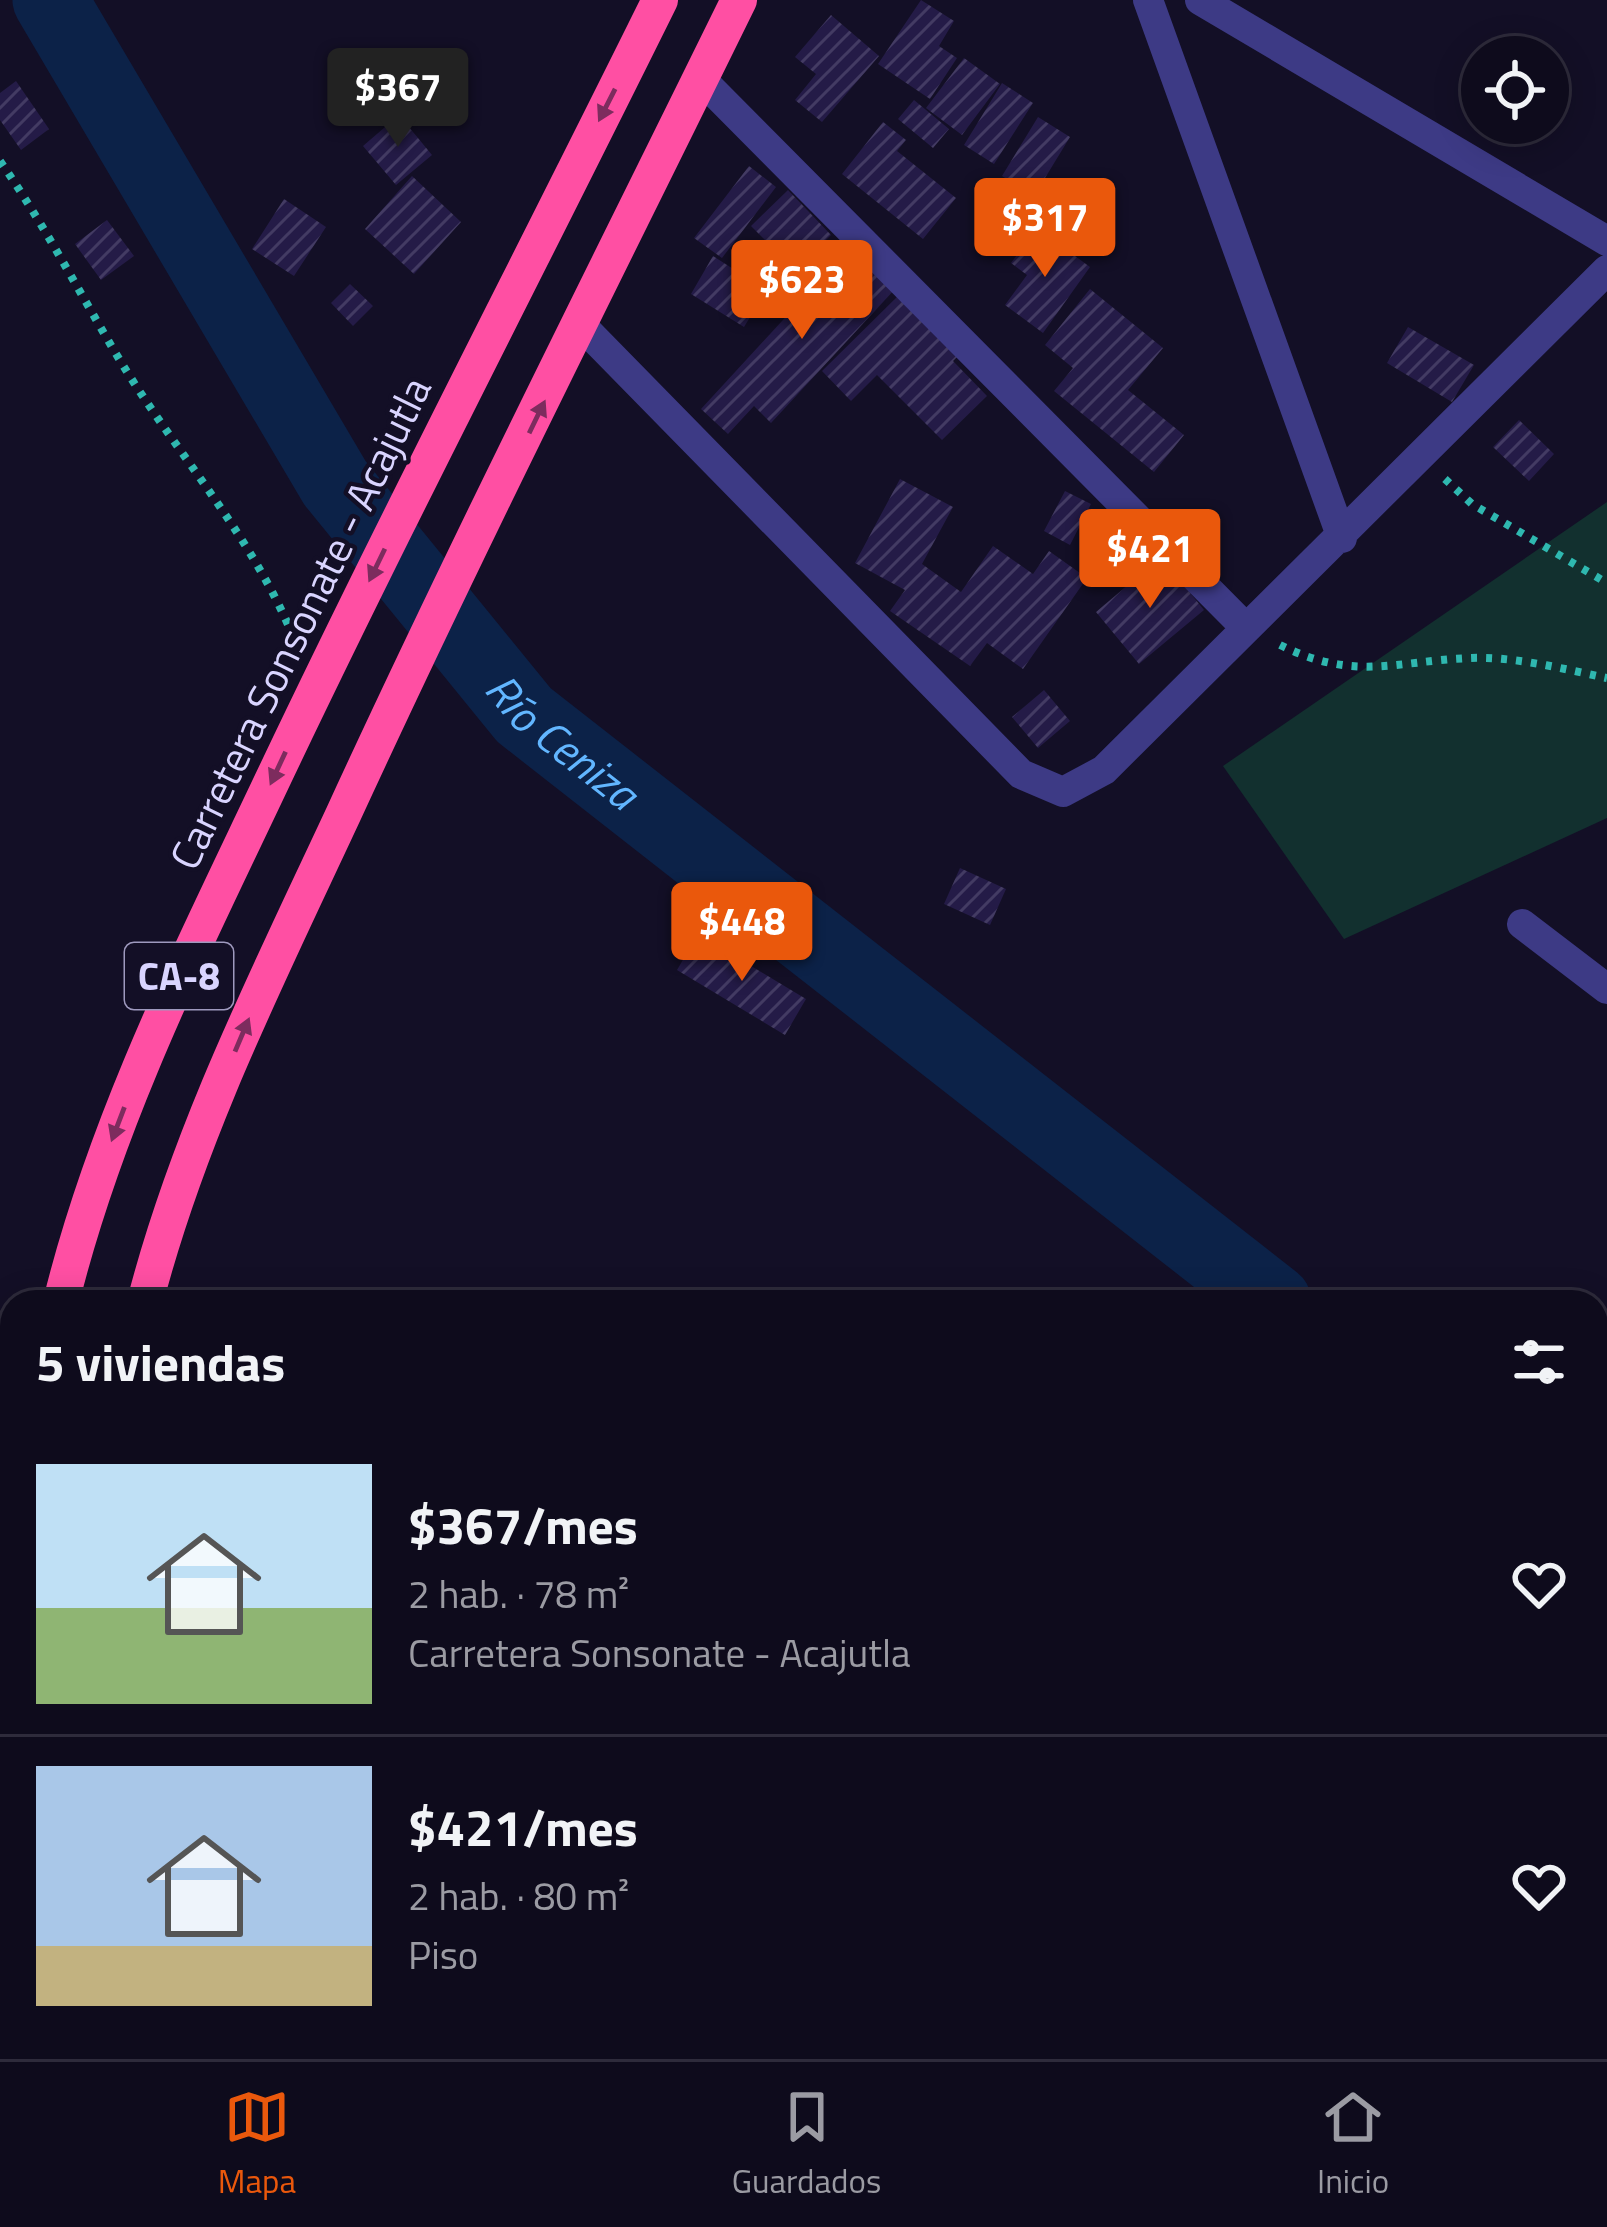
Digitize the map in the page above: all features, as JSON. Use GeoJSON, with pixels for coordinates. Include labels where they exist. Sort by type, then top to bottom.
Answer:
{"type":"FeatureCollection","features":[{"type":"Feature","properties":{"kind":"highway","name":"CA-8"},"geometry":{"type":"LineString","coordinates":[[149,1290],[197,1139],[388,716],[739,0]]}},
{"type":"Feature","properties":{"kind":"highway","name":"Carretera Sonsonate - Acajutla"},"geometry":{"type":"LineString","coordinates":[[65,1290],[116,1127],[169,1000],[328,662],[649,5]]}},
{"type":"Feature","properties":{"kind":"street"},"geometry":{"type":"LineString","coordinates":[[1148,0],[1342,538]]}},
{"type":"Feature","properties":{"kind":"street"},"geometry":{"type":"LineString","coordinates":[[1200,0],[1607,241]]}},
{"type":"Feature","properties":{"kind":"street"},"geometry":{"type":"LineString","coordinates":[[700,79],[1246,628]]}},
{"type":"Feature","properties":{"kind":"street"},"geometry":{"type":"LineString","coordinates":[[581,326],[1021,775],[1063,792],[1104,770],[1607,270]]}},
{"type":"Feature","properties":{"kind":"street"},"geometry":{"type":"LineString","coordinates":[[1522,924],[1607,989]]}},
{"type":"Feature","properties":{"kind":"path"},"geometry":{"type":"LineString","coordinates":[[0,161],[44,224],[125,369],[274,590],[295,640]]}},
{"type":"Feature","properties":{"kind":"path"},"geometry":{"type":"LineString","coordinates":[[1421,458],[1472,504],[1607,583]]}},
{"type":"Feature","properties":{"kind":"path"},"geometry":{"type":"LineString","coordinates":[[1246,628],[1306,658],[1385,670],[1472,658],[1607,678]]}},
{"type":"Feature","properties":{"kind":"green space"},"geometry":{"type":"Polygon","coordinates":[[[1607,502],[1607,818],[1344,939],[1223,766],[1607,502]]]}},
{"type":"Feature","properties":{"kind":"building"},"geometry":{"type":"Polygon","coordinates":[[[921,0],[954,21],[939,46],[957,58],[930,99],[878,64],[921,0]]]}},
{"type":"Feature","properties":{"kind":"building"},"geometry":{"type":"Polygon","coordinates":[[[831,15],[879,56],[822,122],[795,100],[816,74],[795,57],[831,15]]]}},
{"type":"Feature","properties":{"kind":"building"},"geometry":{"type":"Polygon","coordinates":[[[964,58],[1000,84],[962,135],[926,108],[964,58]]]}},
{"type":"Feature","properties":{"kind":"building"},"geometry":{"type":"Polygon","coordinates":[[[16,81],[49,129],[21,150],[0,120],[0,93],[16,81]]]}},
{"type":"Feature","properties":{"kind":"building"},"geometry":{"type":"Polygon","coordinates":[[[1002,83],[1033,103],[994,164],[964,145],[1002,83]]]}},
{"type":"Feature","properties":{"kind":"building"},"geometry":{"type":"Polygon","coordinates":[[[914,100],[949,129],[933,148],[898,119],[914,100]]]}},
{"type":"Feature","properties":{"kind":"building"},"geometry":{"type":"Polygon","coordinates":[[[399,115],[432,155],[396,185],[363,146],[399,115]]]}},
{"type":"Feature","properties":{"kind":"building"},"geometry":{"type":"Polygon","coordinates":[[[1038,117],[1070,137],[1034,196],[1002,176],[1038,117]]]}},
{"type":"Feature","properties":{"kind":"building"},"geometry":{"type":"Polygon","coordinates":[[[883,122],[906,140],[897,151],[956,198],[923,239],[842,174],[883,122]]]}},
{"type":"Feature","properties":{"kind":"building"},"geometry":{"type":"Polygon","coordinates":[[[749,166],[776,187],[722,258],[694,238],[749,166]]]}},
{"type":"Feature","properties":{"kind":"building"},"geometry":{"type":"Polygon","coordinates":[[[412,176],[461,222],[414,274],[365,229],[412,176]]]}},
{"type":"Feature","properties":{"kind":"building"},"geometry":{"type":"Polygon","coordinates":[[[788,190],[831,235],[795,270],[751,226],[788,190]]]}},
{"type":"Feature","properties":{"kind":"building"},"geometry":{"type":"Polygon","coordinates":[[[284,199],[326,227],[294,276],[252,249],[284,199]]]}},
{"type":"Feature","properties":{"kind":"building"},"geometry":{"type":"Polygon","coordinates":[[[107,220],[134,256],[101,280],[75,244],[107,220]]]}},
{"type":"Feature","properties":{"kind":"building"},"geometry":{"type":"Polygon","coordinates":[[[1037,228],[1090,267],[1043,333],[1005,305],[1027,275],[1011,263],[1037,228]]]}},
{"type":"Feature","properties":{"kind":"building"},"geometry":{"type":"Polygon","coordinates":[[[755,244],[784,262],[744,327],[691,294],[713,256],[738,272],[755,244]]]}},
{"type":"Feature","properties":{"kind":"building"},"geometry":{"type":"Polygon","coordinates":[[[851,246],[896,288],[771,423],[754,406],[728,434],[701,409],[851,246]]]}},
{"type":"Feature","properties":{"kind":"building"},"geometry":{"type":"Polygon","coordinates":[[[350,284],[373,306],[353,326],[331,303],[350,284]]]}},
{"type":"Feature","properties":{"kind":"building"},"geometry":{"type":"Polygon","coordinates":[[[1090,289],[1163,348],[1128,390],[1184,435],[1154,472],[1054,391],[1073,368],[1045,345],[1090,289]]]}},
{"type":"Feature","properties":{"kind":"building"},"geometry":{"type":"Polygon","coordinates":[[[902,292],[962,352],[953,361],[987,396],[942,440],[877,375],[851,401],[822,371],[902,292]]]}},
{"type":"Feature","properties":{"kind":"building"},"geometry":{"type":"Polygon","coordinates":[[[1408,327],[1474,365],[1452,402],[1387,363],[1408,327]]]}},
{"type":"Feature","properties":{"kind":"building"},"geometry":{"type":"Polygon","coordinates":[[[1519,420],[1554,454],[1529,481],[1493,447],[1519,420]]]}},
{"type":"Feature","properties":{"kind":"building"},"geometry":{"type":"Polygon","coordinates":[[[900,479],[953,507],[922,564],[961,592],[993,546],[1033,574],[1049,551],[1087,578],[1023,669],[987,643],[970,666],[890,611],[905,590],[855,563],[900,479]]]}},
{"type":"Feature","properties":{"kind":"building"},"geometry":{"type":"Polygon","coordinates":[[[1065,491],[1091,504],[1070,545],[1044,531],[1065,491]]]}},
{"type":"Feature","properties":{"kind":"building"},"geometry":{"type":"Polygon","coordinates":[[[1161,557],[1204,610],[1139,664],[1096,612],[1161,557]]]}},
{"type":"Feature","properties":{"kind":"building"},"geometry":{"type":"Polygon","coordinates":[[[1044,690],[1070,721],[1038,748],[1012,717],[1044,690]]]}},
{"type":"Feature","properties":{"kind":"building"},"geometry":{"type":"Polygon","coordinates":[[[960,868],[1006,889],[990,925],[944,904],[960,868]]]}},
{"type":"Feature","properties":{"kind":"building"},"geometry":{"type":"Polygon","coordinates":[[[698,934],[806,999],[785,1035],[677,970],[698,934]]]}},
{"type":"Feature","properties":{"kind":"waterway","name":"Río Ceniza"},"geometry":{"type":"LineString","coordinates":[[50,0],[335,483],[524,715],[1259,1290]]}}]}
